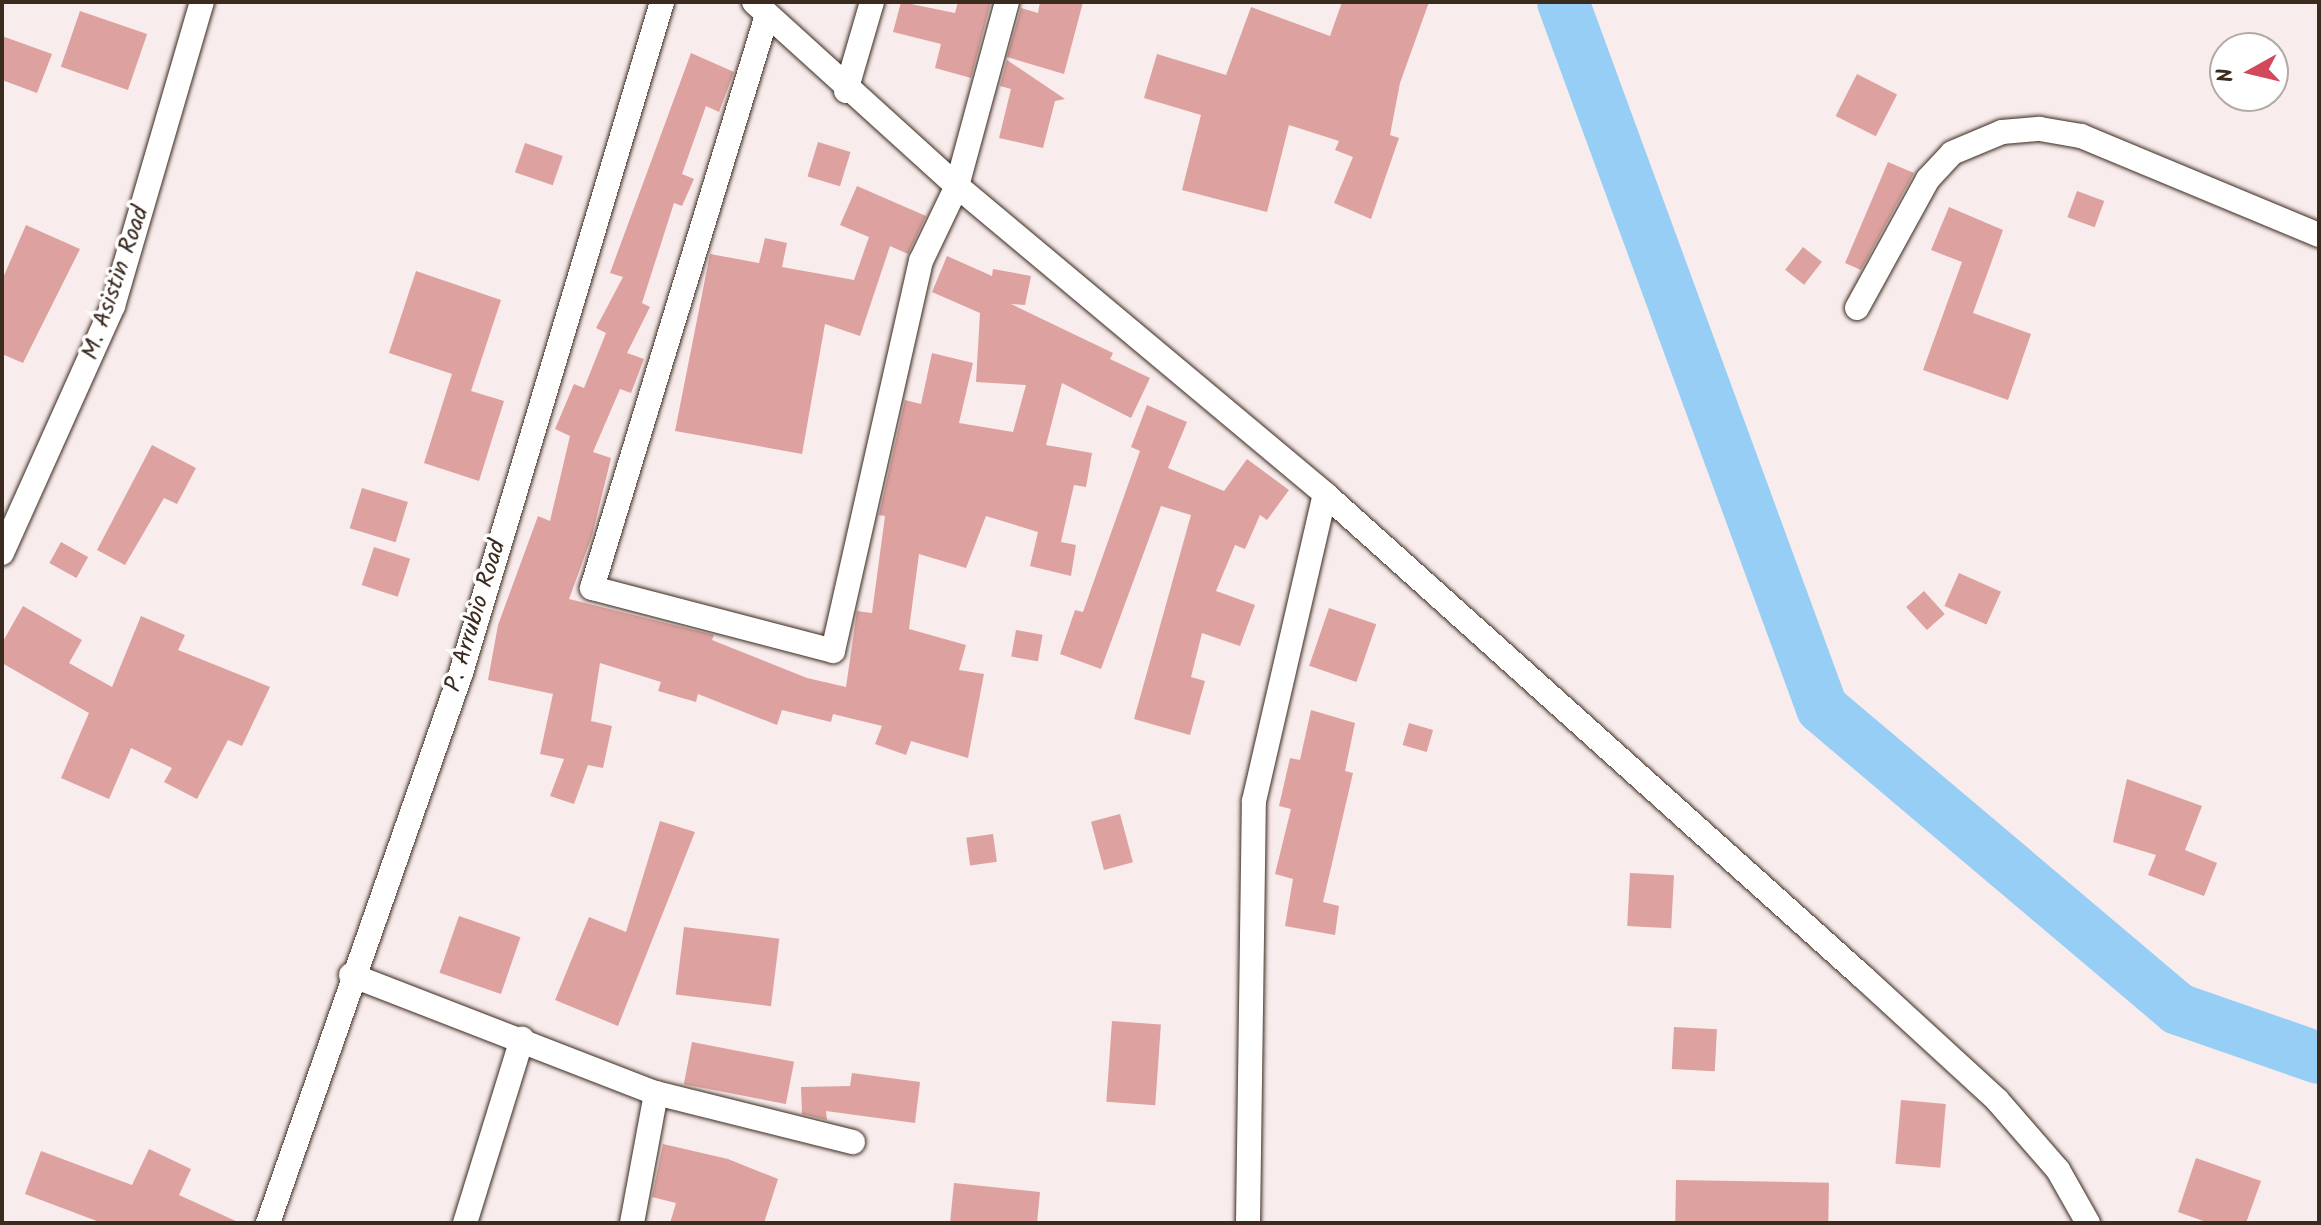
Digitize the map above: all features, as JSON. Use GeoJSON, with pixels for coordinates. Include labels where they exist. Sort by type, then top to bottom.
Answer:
{"type":"FeatureCollection","features":[{"type":"Feature","properties":{"kind":"street","name":"M. Asistin Road"},"geometry":{"type":"LineString","coordinates":[[2,553],[113,306],[202,2]]}},
{"type":"Feature","properties":{"kind":"street","name":"P. Arrubio Road"},"geometry":{"type":"LineString","coordinates":[[268,1223],[351,975],[461,673],[662,2]]}},
{"type":"Feature","properties":{"kind":"street"},"geometry":{"type":"LineString","coordinates":[[846,91],[872,2]]}},
{"type":"Feature","properties":{"kind":"street"},"geometry":{"type":"LineString","coordinates":[[1007,2],[957,186],[929,241],[913,291],[833,651],[592,588],[760,8],[846,91],[957,186],[1325,494],[1997,1100],[2058,1170],[2088,1223]]}},
{"type":"Feature","properties":{"kind":"street"},"geometry":{"type":"LineString","coordinates":[[1857,308],[1928,179],[1952,153],[2002,132],[2040,129],[2081,136],[2319,235]]}},
{"type":"Feature","properties":{"kind":"street"},"geometry":{"type":"LineString","coordinates":[[1248,1223],[1254,801],[1325,494]]}},
{"type":"Feature","properties":{"kind":"street"},"geometry":{"type":"LineString","coordinates":[[351,975],[656,1093],[853,1142]]}},
{"type":"Feature","properties":{"kind":"street"},"geometry":{"type":"LineString","coordinates":[[465,1223],[522,1039]]}},
{"type":"Feature","properties":{"kind":"street"},"geometry":{"type":"LineString","coordinates":[[632,1223],[656,1093]]}},
{"type":"Feature","properties":{"kind":"building"},"geometry":{"type":"Polygon","coordinates":[[[901,2],[955,13],[958,2],[991,2],[971,78],[935,68],[941,44],[893,32],[901,2]]]}},
{"type":"Feature","properties":{"kind":"building"},"geometry":{"type":"Polygon","coordinates":[[[1040,2],[1083,2],[1064,74],[1007,57],[1021,8],[1038,13],[1040,2]]]}},
{"type":"Feature","properties":{"kind":"building"},"geometry":{"type":"Polygon","coordinates":[[[1342,2],[1429,2],[1400,83],[1390,135],[1399,138],[1371,219],[1334,203],[1353,157],[1335,150],[1339,141],[1289,125],[1267,212],[1182,190],[1201,115],[1144,98],[1157,54],[1226,75],[1251,7],[1330,36],[1342,2]]]}},
{"type":"Feature","properties":{"kind":"building"},"geometry":{"type":"Polygon","coordinates":[[[80,11],[147,34],[128,90],[61,67],[80,11]]]}},
{"type":"Feature","properties":{"kind":"building"},"geometry":{"type":"Polygon","coordinates":[[[2,36],[52,54],[37,93],[2,80],[2,36]]]}},
{"type":"Feature","properties":{"kind":"building"},"geometry":{"type":"Polygon","coordinates":[[[691,53],[734,72],[719,112],[706,106],[682,174],[694,179],[682,206],[674,203],[642,303],[650,307],[627,353],[644,359],[631,393],[620,389],[593,452],[611,458],[592,536],[569,599],[714,635],[712,640],[807,678],[846,687],[857,611],[872,613],[885,516],[879,515],[905,400],[921,404],[932,353],[973,363],[959,423],[1013,432],[1026,385],[976,382],[980,313],[932,292],[947,256],[992,276],[993,269],[1031,276],[1025,305],[1011,304],[1113,353],[1110,359],[1150,378],[1131,418],[1062,383],[1046,445],[1092,453],[1086,487],[1074,485],[1061,542],[1076,545],[1071,576],[1030,566],[1038,532],[986,516],[966,568],[919,554],[909,629],[966,645],[959,670],[984,674],[968,758],[911,741],[906,755],[875,744],[882,726],[833,714],[831,722],[782,710],[777,725],[698,694],[696,702],[658,691],[661,682],[600,663],[591,721],[612,726],[603,768],[588,765],[574,804],[550,796],[564,759],[540,754],[553,694],[488,680],[498,625],[538,516],[550,521],[570,436],[555,429],[574,384],[584,388],[606,333],[596,328],[623,277],[610,273],[691,53]]]}},
{"type":"Feature","properties":{"kind":"building"},"geometry":{"type":"Polygon","coordinates":[[[1007,60],[1065,99],[1055,101],[1043,148],[999,138],[1011,89],[1000,86],[1007,60]]]}},
{"type":"Feature","properties":{"kind":"building"},"geometry":{"type":"Polygon","coordinates":[[[1857,74],[1897,94],[1876,136],[1836,116],[1857,74]]]}},
{"type":"Feature","properties":{"kind":"building"},"geometry":{"type":"Polygon","coordinates":[[[818,142],[851,152],[840,186],[807,176],[818,142]]]}},
{"type":"Feature","properties":{"kind":"building"},"geometry":{"type":"Polygon","coordinates":[[[525,143],[563,156],[553,185],[515,172],[525,143]]]}},
{"type":"Feature","properties":{"kind":"building"},"geometry":{"type":"Polygon","coordinates":[[[1888,162],[1914,173],[1861,270],[1845,263],[1888,162]]]}},
{"type":"Feature","properties":{"kind":"building"},"geometry":{"type":"Polygon","coordinates":[[[857,186],[926,216],[908,254],[890,246],[860,336],[825,324],[802,454],[675,431],[710,254],[759,263],[765,238],[787,243],[782,267],[854,280],[869,237],[840,225],[857,186]]]}},
{"type":"Feature","properties":{"kind":"building"},"geometry":{"type":"Polygon","coordinates":[[[2077,191],[2104,201],[2095,227],[2067,217],[2077,191]]]}},
{"type":"Feature","properties":{"kind":"building"},"geometry":{"type":"Polygon","coordinates":[[[1949,207],[2003,230],[1973,313],[2031,334],[2008,400],[1923,370],[1962,262],[1931,250],[1949,207]]]}},
{"type":"Feature","properties":{"kind":"building"},"geometry":{"type":"Polygon","coordinates":[[[26,225],[80,249],[23,363],[2,354],[2,280],[26,225]]]}},
{"type":"Feature","properties":{"kind":"building"},"geometry":{"type":"Polygon","coordinates":[[[1803,247],[1822,262],[1804,285],[1785,270],[1803,247]]]}},
{"type":"Feature","properties":{"kind":"building"},"geometry":{"type":"Polygon","coordinates":[[[416,271],[501,300],[471,391],[504,401],[479,481],[424,463],[452,374],[389,353],[416,271]]]}},
{"type":"Feature","properties":{"kind":"building"},"geometry":{"type":"Polygon","coordinates":[[[1147,405],[1187,422],[1168,468],[1224,491],[1247,459],[1289,490],[1267,520],[1260,515],[1245,549],[1235,545],[1216,591],[1255,605],[1240,646],[1202,633],[1191,677],[1205,681],[1190,735],[1134,719],[1191,515],[1161,506],[1101,669],[1060,654],[1075,610],[1083,612],[1140,451],[1131,447],[1147,405]]]}},
{"type":"Feature","properties":{"kind":"building"},"geometry":{"type":"Polygon","coordinates":[[[152,445],[196,468],[177,504],[164,498],[125,565],[97,550],[152,445]]]}},
{"type":"Feature","properties":{"kind":"building"},"geometry":{"type":"Polygon","coordinates":[[[362,488],[408,502],[396,542],[350,528],[362,488]]]}},
{"type":"Feature","properties":{"kind":"building"},"geometry":{"type":"Polygon","coordinates":[[[61,542],[88,557],[76,578],[49,563],[61,542]]]}},
{"type":"Feature","properties":{"kind":"building"},"geometry":{"type":"Polygon","coordinates":[[[374,547],[410,559],[398,597],[362,585],[374,547]]]}},
{"type":"Feature","properties":{"kind":"building"},"geometry":{"type":"Polygon","coordinates":[[[1959,573],[2001,592],[1986,625],[1944,606],[1959,573]]]}},
{"type":"Feature","properties":{"kind":"building"},"geometry":{"type":"Polygon","coordinates":[[[1924,591],[1945,614],[1927,630],[1906,607],[1924,591]]]}},
{"type":"Feature","properties":{"kind":"building"},"geometry":{"type":"Polygon","coordinates":[[[23,606],[82,640],[69,663],[112,687],[141,616],[185,635],[178,650],[270,687],[242,746],[228,740],[197,799],[164,782],[172,768],[131,748],[109,799],[61,778],[89,713],[2,663],[2,643],[23,606]]]}},
{"type":"Feature","properties":{"kind":"building"},"geometry":{"type":"Polygon","coordinates":[[[1329,608],[1376,624],[1356,682],[1309,666],[1329,608]]]}},
{"type":"Feature","properties":{"kind":"building"},"geometry":{"type":"Polygon","coordinates":[[[1016,630],[1043,635],[1038,661],[1011,657],[1016,630]]]}},
{"type":"Feature","properties":{"kind":"building"},"geometry":{"type":"Polygon","coordinates":[[[1311,710],[1355,723],[1345,771],[1353,773],[1323,902],[1339,906],[1335,935],[1285,926],[1293,879],[1275,874],[1291,809],[1279,806],[1290,758],[1300,760],[1311,710]]]}},
{"type":"Feature","properties":{"kind":"building"},"geometry":{"type":"Polygon","coordinates":[[[1409,723],[1433,730],[1427,752],[1403,745],[1409,723]]]}},
{"type":"Feature","properties":{"kind":"building"},"geometry":{"type":"Polygon","coordinates":[[[2127,779],[2202,806],[2185,850],[2217,863],[2204,896],[2148,875],[2156,855],[2113,842],[2127,779]]]}},
{"type":"Feature","properties":{"kind":"building"},"geometry":{"type":"Polygon","coordinates":[[[1120,814],[1133,862],[1104,870],[1091,822],[1120,814]]]}},
{"type":"Feature","properties":{"kind":"building"},"geometry":{"type":"Polygon","coordinates":[[[660,821],[695,832],[618,1026],[555,1000],[589,917],[626,932],[660,821]]]}},
{"type":"Feature","properties":{"kind":"building"},"geometry":{"type":"Polygon","coordinates":[[[993,834],[997,862],[970,865],[966,838],[993,834]]]}},
{"type":"Feature","properties":{"kind":"building"},"geometry":{"type":"Polygon","coordinates":[[[1630,873],[1674,875],[1671,928],[1627,926],[1630,873]]]}},
{"type":"Feature","properties":{"kind":"building"},"geometry":{"type":"Polygon","coordinates":[[[459,916],[520,937],[501,994],[439,973],[459,916]]]}},
{"type":"Feature","properties":{"kind":"building"},"geometry":{"type":"Polygon","coordinates":[[[684,927],[779,939],[771,1006],[676,994],[684,927]]]}},
{"type":"Feature","properties":{"kind":"building"},"geometry":{"type":"Polygon","coordinates":[[[1112,1021],[1161,1024],[1155,1105],[1106,1102],[1112,1021]]]}},
{"type":"Feature","properties":{"kind":"building"},"geometry":{"type":"Polygon","coordinates":[[[1674,1027],[1717,1029],[1715,1071],[1672,1069],[1674,1027]]]}},
{"type":"Feature","properties":{"kind":"building"},"geometry":{"type":"Polygon","coordinates":[[[692,1042],[794,1062],[786,1104],[684,1084],[692,1042]]]}},
{"type":"Feature","properties":{"kind":"building"},"geometry":{"type":"Polygon","coordinates":[[[852,1073],[920,1082],[915,1123],[826,1111],[827,1120],[802,1114],[801,1087],[850,1086],[852,1073]]]}},
{"type":"Feature","properties":{"kind":"building"},"geometry":{"type":"Polygon","coordinates":[[[1901,1100],[1946,1104],[1940,1168],[1895,1164],[1901,1100]]]}},
{"type":"Feature","properties":{"kind":"building"},"geometry":{"type":"Polygon","coordinates":[[[663,1144],[728,1159],[778,1179],[764,1223],[670,1223],[676,1203],[652,1197],[663,1144]]]}},
{"type":"Feature","properties":{"kind":"building"},"geometry":{"type":"Polygon","coordinates":[[[149,1149],[191,1169],[179,1195],[240,1223],[102,1223],[25,1194],[41,1151],[132,1185],[149,1149]]]}},
{"type":"Feature","properties":{"kind":"building"},"geometry":{"type":"Polygon","coordinates":[[[2196,1158],[2261,1181],[2246,1223],[2209,1223],[2178,1212],[2196,1158]]]}},
{"type":"Feature","properties":{"kind":"building"},"geometry":{"type":"Polygon","coordinates":[[[1676,1180],[1829,1183],[1828,1223],[1675,1223],[1676,1180]]]}},
{"type":"Feature","properties":{"kind":"building"},"geometry":{"type":"Polygon","coordinates":[[[954,1183],[1040,1192],[1037,1223],[950,1223],[954,1183]]]}},
{"type":"Feature","properties":{"kind":"waterway"},"geometry":{"type":"LineString","coordinates":[[1563,2],[1822,708],[2178,1009],[2319,1058]]}}]}
